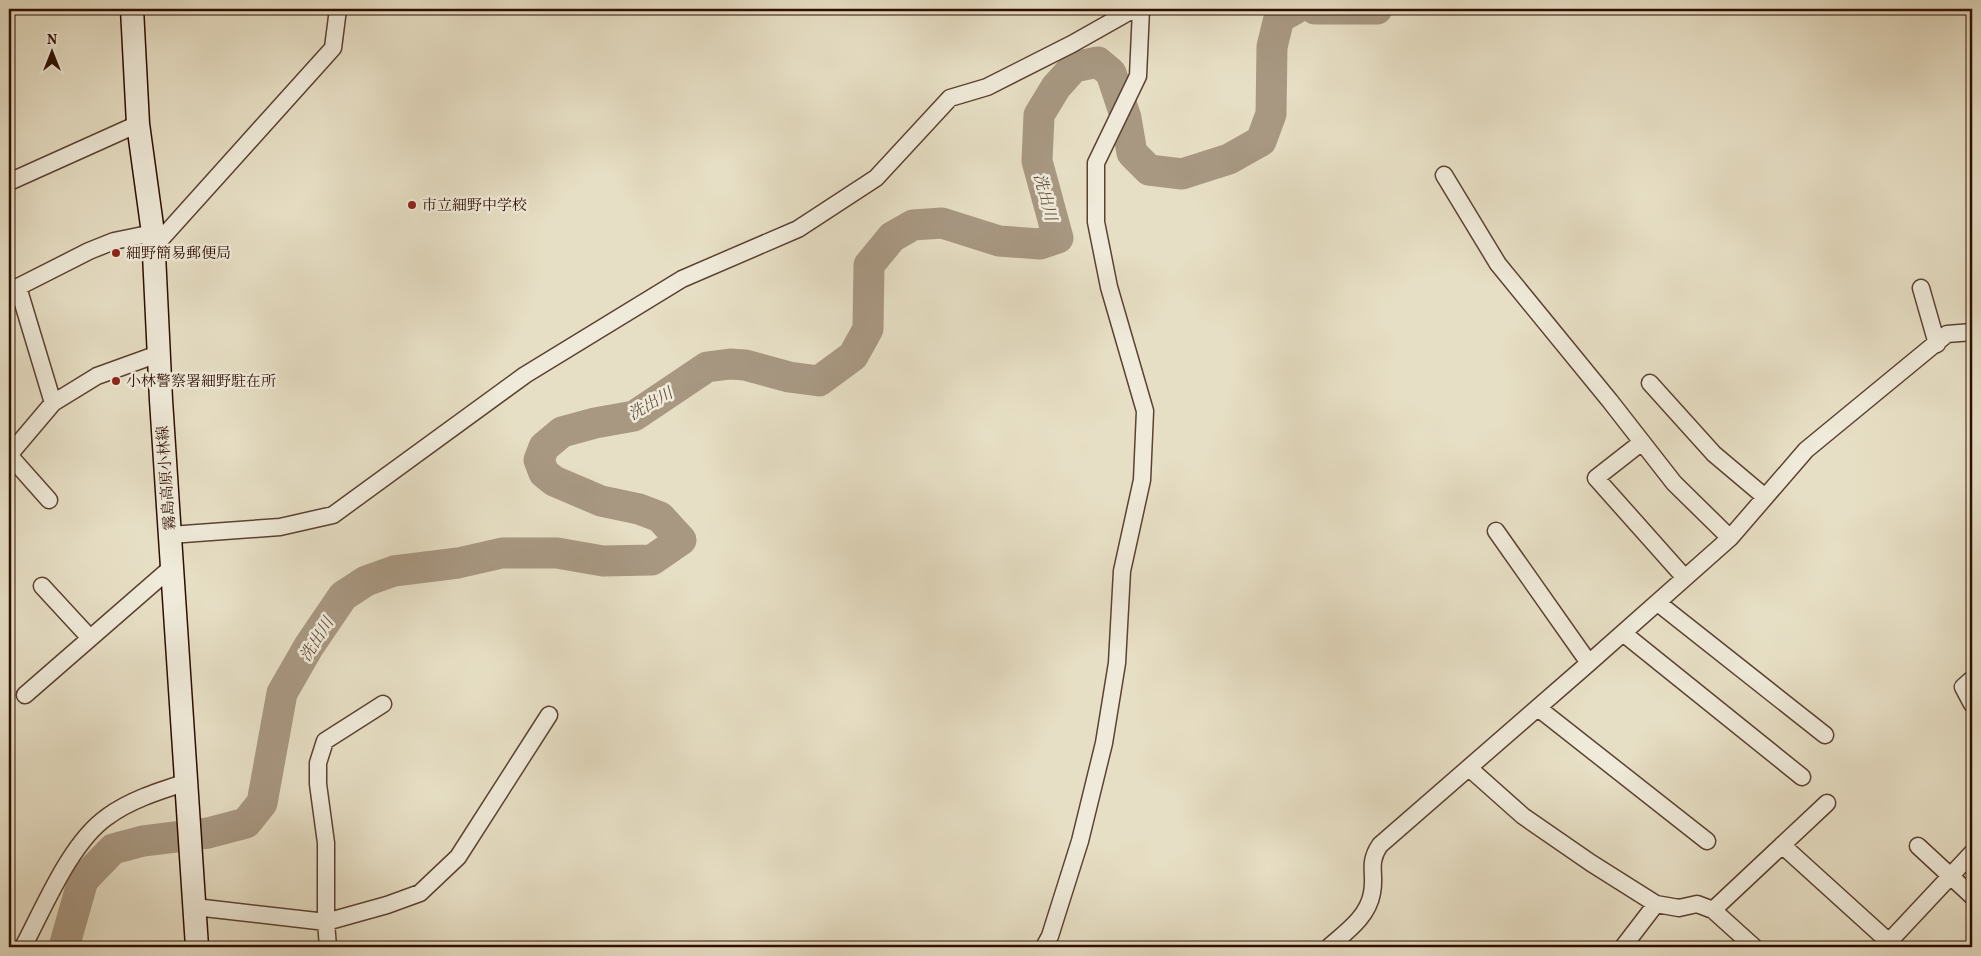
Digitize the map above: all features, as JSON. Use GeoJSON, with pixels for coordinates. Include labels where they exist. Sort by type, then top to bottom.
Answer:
{"type":"FeatureCollection","features":[{"type":"Feature","properties":{"kind":"main road","name":"霧島高原小林線"},"geometry":{"type":"LineString","coordinates":[[132,9],[138,124],[153,241],[158,354],[197,947]]}},
{"type":"Feature","properties":{"kind":"street"},"geometry":{"type":"LineString","coordinates":[[53,403],[13,289],[89,251],[114,241],[153,241],[333,48],[338,9]]}},
{"type":"Feature","properties":{"kind":"street"},"geometry":{"type":"LineString","coordinates":[[170,535],[280,527],[333,515],[525,375],[682,280],[798,229],[876,178],[950,98],[987,86],[1072,44],[1134,9]]}},
{"type":"Feature","properties":{"kind":"street"},"geometry":{"type":"LineString","coordinates":[[1044,947],[1050,936],[1080,841],[1104,743],[1117,663],[1122,571],[1142,480],[1145,411],[1109,287],[1096,222],[1096,163],[1138,76],[1141,9]]}},
{"type":"Feature","properties":{"kind":"street"},"geometry":{"type":"LineString","coordinates":[[9,182],[138,124]]}},
{"type":"Feature","properties":{"kind":"street"},"geometry":{"type":"LineString","coordinates":[[1444,175],[1498,264],[1674,482],[1730,538]]}},
{"type":"Feature","properties":{"kind":"street"},"geometry":{"type":"LineString","coordinates":[[1920,288],[1937,344]]}},
{"type":"Feature","properties":{"kind":"street"},"geometry":{"type":"LineString","coordinates":[[1329,947],[1368,908],[1372,892],[1372,856],[1380,845],[1730,538],[1806,450],[1947,334],[1972,332]]}},
{"type":"Feature","properties":{"kind":"street"},"geometry":{"type":"LineString","coordinates":[[49,500],[9,455],[53,403],[97,376],[158,354]]}},
{"type":"Feature","properties":{"kind":"street"},"geometry":{"type":"LineString","coordinates":[[1650,384],[1714,454],[1765,497]]}},
{"type":"Feature","properties":{"kind":"street"},"geometry":{"type":"LineString","coordinates":[[1642,442],[1596,478],[1685,578]]}},
{"type":"Feature","properties":{"kind":"street"},"geometry":{"type":"LineString","coordinates":[[1496,532],[1589,663]]}},
{"type":"Feature","properties":{"kind":"street"},"geometry":{"type":"LineString","coordinates":[[25,695],[172,566]]}},
{"type":"Feature","properties":{"kind":"street"},"geometry":{"type":"LineString","coordinates":[[42,586],[90,638]]}},
{"type":"Feature","properties":{"kind":"street"},"geometry":{"type":"LineString","coordinates":[[1658,603],[1826,734]]}},
{"type":"Feature","properties":{"kind":"street"},"geometry":{"type":"LineString","coordinates":[[1623,633],[1802,777]]}},
{"type":"Feature","properties":{"kind":"street"},"geometry":{"type":"LineString","coordinates":[[1972,679],[1963,687],[1972,704]]}},
{"type":"Feature","properties":{"kind":"street"},"geometry":{"type":"LineString","coordinates":[[328,947],[326,922],[326,843],[318,784],[318,763],[325,741],[383,704]]}},
{"type":"Feature","properties":{"kind":"street"},"geometry":{"type":"LineString","coordinates":[[1538,708],[1707,841]]}},
{"type":"Feature","properties":{"kind":"street"},"geometry":{"type":"LineString","coordinates":[[194,904],[326,922],[387,905],[420,893],[458,857],[549,716]]}},
{"type":"Feature","properties":{"kind":"street"},"geometry":{"type":"LineString","coordinates":[[1469,768],[1523,816],[1591,863],[1656,904],[1679,908],[1697,904],[1713,910],[1754,947]]}},
{"type":"Feature","properties":{"kind":"street"},"geometry":{"type":"LineString","coordinates":[[23,947],[63,872],[84,838],[106,817],[148,794],[187,789]]}},
{"type":"Feature","properties":{"kind":"street"},"geometry":{"type":"LineString","coordinates":[[1713,910],[1827,803]]}},
{"type":"Feature","properties":{"kind":"street"},"geometry":{"type":"LineString","coordinates":[[1782,845],[1886,945],[1972,853]]}},
{"type":"Feature","properties":{"kind":"street"},"geometry":{"type":"LineString","coordinates":[[1918,846],[1972,896]]}},
{"type":"Feature","properties":{"kind":"street"},"geometry":{"type":"LineString","coordinates":[[1623,947],[1656,904]]}},
{"type":"Feature","properties":{"kind":"waterway","name":"洗出川"},"geometry":{"type":"LineString","coordinates":[[64,947],[83,880],[113,849],[143,841],[208,833],[246,823],[262,803],[282,693],[309,646],[343,596],[366,581],[394,571],[458,563],[502,553],[557,553],[603,561],[652,560],[681,540],[660,517],[639,509],[601,501],[554,481],[544,473],[539,460],[544,447],[562,432],[595,423],[634,416],[707,367],[730,364],[745,365],[789,377],[819,381],[853,356],[868,329],[869,265],[892,237],[913,225],[942,223],[999,241],[1040,244],[1058,238],[1037,161],[1039,115],[1056,87],[1074,67],[1098,62],[1111,73],[1126,118],[1132,153],[1149,170],[1182,174],[1229,159],[1261,141],[1271,114],[1272,47],[1279,18],[1295,9]]}},
{"type":"Feature","properties":{"kind":"waterway","name":"洗出川"},"geometry":{"type":"LineString","coordinates":[[1315,9],[1377,9]]}},
{"type":"Feature","properties":{"kind":"place","name":"市立細野中学校"},"geometry":{"type":"Point","coordinates":[412,205]}},
{"type":"Feature","properties":{"kind":"place","name":"細野簡易郵便局"},"geometry":{"type":"Point","coordinates":[116,253]}},
{"type":"Feature","properties":{"kind":"place","name":"小林警察署細野駐在所"},"geometry":{"type":"Point","coordinates":[116,381]}}]}
